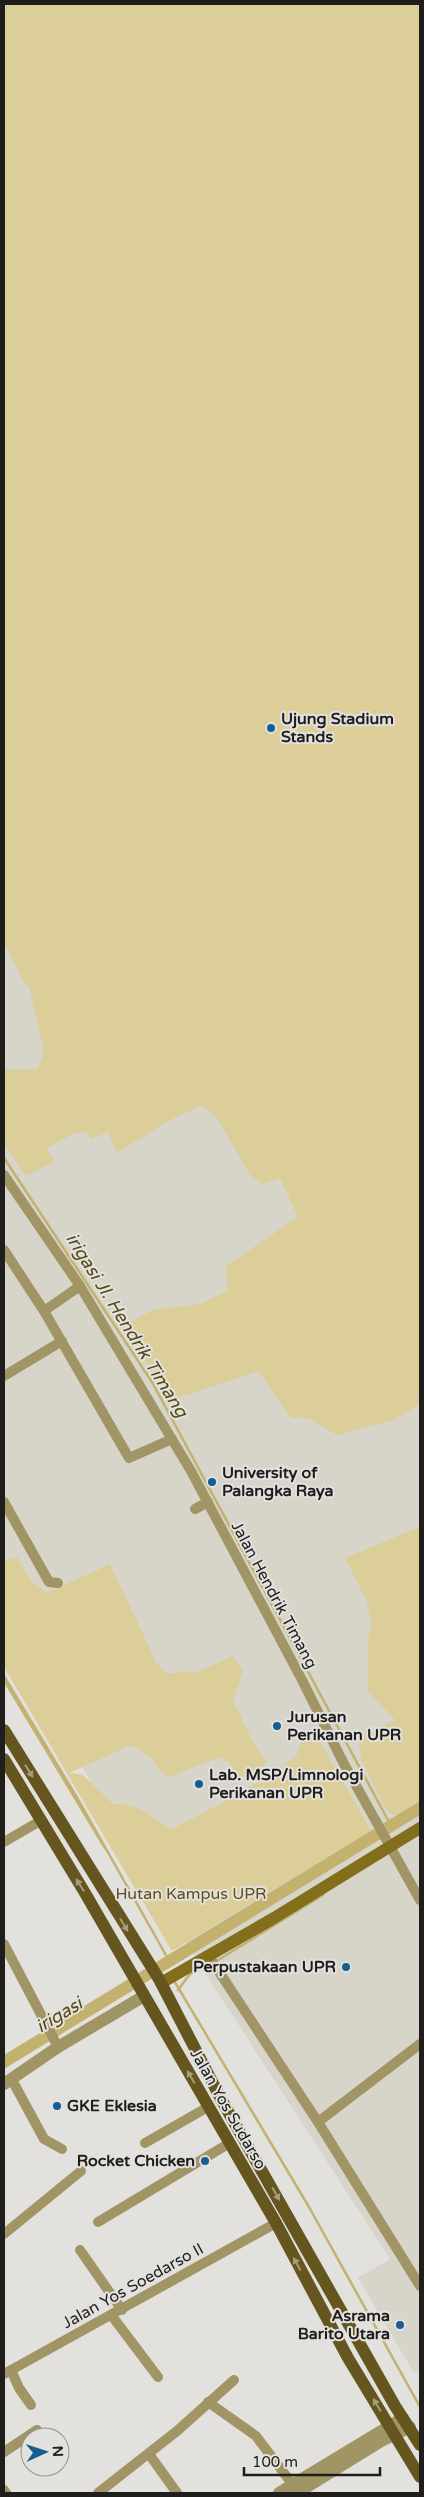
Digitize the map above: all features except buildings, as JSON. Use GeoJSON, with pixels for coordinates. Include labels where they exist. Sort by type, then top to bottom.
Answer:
{"type":"FeatureCollection","features":[{"type":"Feature","properties":{"kind":"main road"},"geometry":{"type":"LineString","coordinates":[[4,1730],[82,1856],[68,1865]]}},
{"type":"Feature","properties":{"kind":"main road","name":"Jalan Yos Sudarso"},"geometry":{"type":"LineString","coordinates":[[4,1759],[68,1865],[276,2224],[348,2358],[420,2477]]}},
{"type":"Feature","properties":{"kind":"main road"},"geometry":{"type":"LineString","coordinates":[[162,1980],[208,1955],[386,1839],[420,1828]]}},
{"type":"Feature","properties":{"kind":"main road","name":"Jalan Yos Sudarso"},"geometry":{"type":"LineString","coordinates":[[82,1856],[149,1964],[162,1980],[222,2099],[420,2444]]}},
{"type":"Feature","properties":{"kind":"main road"},"geometry":{"type":"LineString","coordinates":[[208,2107],[222,2099]]}},
{"type":"Feature","properties":{"kind":"street","name":"Jalan Hendrik Timang"},"geometry":{"type":"LineString","coordinates":[[4,1175],[80,1286],[172,1439],[208,1502],[420,1900]]}},
{"type":"Feature","properties":{"kind":"street"},"geometry":{"type":"LineString","coordinates":[[4,1250],[44,1311],[129,1458],[172,1439]]}},
{"type":"Feature","properties":{"kind":"street"},"geometry":{"type":"LineString","coordinates":[[44,1311],[80,1286]]}},
{"type":"Feature","properties":{"kind":"street"},"geometry":{"type":"LineString","coordinates":[[4,1376],[62,1341]]}},
{"type":"Feature","properties":{"kind":"street"},"geometry":{"type":"LineString","coordinates":[[4,1502],[49,1582],[58,1583]]}},
{"type":"Feature","properties":{"kind":"street"},"geometry":{"type":"LineString","coordinates":[[195,1509],[208,1502]]}},
{"type":"Feature","properties":{"kind":"street"},"geometry":{"type":"LineString","coordinates":[[4,1842],[40,1821]]}},
{"type":"Feature","properties":{"kind":"street"},"geometry":{"type":"LineString","coordinates":[[4,1944],[55,2043]]}},
{"type":"Feature","properties":{"kind":"street"},"geometry":{"type":"LineString","coordinates":[[208,1955],[318,2122],[420,2286]]}},
{"type":"Feature","properties":{"kind":"street"},"geometry":{"type":"LineString","coordinates":[[62,2149],[44,2139],[8,2082],[55,2043],[142,1993]]}},
{"type":"Feature","properties":{"kind":"street"},"geometry":{"type":"LineString","coordinates":[[318,2122],[420,2044]]}},
{"type":"Feature","properties":{"kind":"street"},"geometry":{"type":"LineString","coordinates":[[145,2143],[208,2107]]}},
{"type":"Feature","properties":{"kind":"street"},"geometry":{"type":"LineString","coordinates":[[98,2222],[228,2144]]}},
{"type":"Feature","properties":{"kind":"street"},"geometry":{"type":"LineString","coordinates":[[4,2234],[81,2171]]}},
{"type":"Feature","properties":{"kind":"street","name":"Jalan Yos Soedarso II"},"geometry":{"type":"LineString","coordinates":[[8,2372],[276,2224]]}},
{"type":"Feature","properties":{"kind":"street"},"geometry":{"type":"LineString","coordinates":[[80,2250],[122,2310]]}},
{"type":"Feature","properties":{"kind":"street"},"geometry":{"type":"LineString","coordinates":[[112,2316],[158,2377]]}},
{"type":"Feature","properties":{"kind":"street"},"geometry":{"type":"LineString","coordinates":[[8,2372],[31,2405]]}},
{"type":"Feature","properties":{"kind":"street"},"geometry":{"type":"LineString","coordinates":[[98,2493],[149,2454],[234,2380]]}},
{"type":"Feature","properties":{"kind":"street"},"geometry":{"type":"LineString","coordinates":[[208,2402],[256,2436],[295,2489]]}},
{"type":"Feature","properties":{"kind":"street"},"geometry":{"type":"LineString","coordinates":[[279,2493],[295,2489],[406,2422]]}},
{"type":"Feature","properties":{"kind":"street"},"geometry":{"type":"LineString","coordinates":[[4,2452],[20,2441]]}},
{"type":"Feature","properties":{"kind":"street"},"geometry":{"type":"LineString","coordinates":[[149,2454],[176,2493]]}},
{"type":"Feature","properties":{"kind":"shaded area","name":"University of Palangka Raya"},"geometry":{"type":"Polygon","coordinates":[[[4,870],[211,1043],[420,1328],[420,2369],[414,2373],[358,2278],[390,2259],[209,1979],[4,1637],[4,870]]]}},
{"type":"Feature","properties":{"kind":"shaded area"},"geometry":{"type":"Polygon","coordinates":[[[420,1801],[420,1815],[4,2069],[4,2055],[420,1801]]]}},
{"type":"Feature","properties":{"kind":"green space"},"geometry":{"type":"Polygon","coordinates":[[[4,4],[420,4],[420,1404],[393,1420],[337,1435],[308,1418],[291,1418],[258,1371],[168,1401],[125,1324],[154,1310],[201,1304],[228,1290],[226,1266],[298,1217],[280,1178],[263,1184],[250,1175],[219,1121],[203,1105],[172,1119],[117,1153],[108,1132],[92,1139],[86,1132],[75,1133],[46,1148],[55,1161],[26,1176],[4,1144],[4,1070],[38,1069],[44,1053],[30,989],[20,975],[4,943],[4,4]]]}},
{"type":"Feature","properties":{"kind":"green space"},"geometry":{"type":"Polygon","coordinates":[[[420,1527],[420,1800],[397,1815],[392,1815],[384,1806],[361,1759],[359,1744],[363,1736],[395,1720],[368,1691],[368,1639],[372,1623],[367,1602],[345,1558],[420,1527]]]}},
{"type":"Feature","properties":{"kind":"green space","name":"Hutan Kampus UPR"},"geometry":{"type":"Polygon","coordinates":[[[17,1557],[31,1581],[47,1593],[110,1564],[157,1664],[168,1674],[186,1671],[195,1673],[233,1656],[243,1671],[233,1701],[253,1742],[267,1763],[238,1779],[229,1762],[220,1757],[169,1777],[163,1774],[149,1756],[131,1745],[69,1773],[82,1774],[113,1804],[138,1808],[172,1829],[237,1795],[296,1757],[305,1733],[310,1729],[315,1733],[371,1831],[172,1951],[4,1667],[4,1561],[17,1557]]]}},
{"type":"Feature","properties":{"kind":"waterway","name":"irigasi Jl. Hendrik Timang"},"geometry":{"type":"LineString","coordinates":[[4,1158],[152,1382],[389,1822]]}},
{"type":"Feature","properties":{"kind":"waterway"},"geometry":{"type":"LineString","coordinates":[[4,1676],[79,1801],[167,1957]]}},
{"type":"Feature","properties":{"kind":"waterway"},"geometry":{"type":"LineString","coordinates":[[4,1680],[105,1848]]}},
{"type":"Feature","properties":{"kind":"waterway"},"geometry":{"type":"LineString","coordinates":[[215,1962],[323,1895]]}},
{"type":"Feature","properties":{"kind":"waterway"},"geometry":{"type":"LineString","coordinates":[[178,1990],[190,1974],[210,1964]]}},
{"type":"Feature","properties":{"kind":"waterway"},"geometry":{"type":"LineString","coordinates":[[173,1979],[309,2207],[420,2407]]}},
{"type":"Feature","properties":{"kind":"place","name":"Ujung Stadium Stands"},"geometry":{"type":"Point","coordinates":[271,728]}},
{"type":"Feature","properties":{"kind":"place","name":"University of Palangka Raya"},"geometry":{"type":"Point","coordinates":[212,1482]}},
{"type":"Feature","properties":{"kind":"place","name":"Jurusan Perikanan UPR"},"geometry":{"type":"Point","coordinates":[277,1726]}},
{"type":"Feature","properties":{"kind":"place","name":"Lab. MSP/Limnologi Perikanan UPR"},"geometry":{"type":"Point","coordinates":[199,1784]}},
{"type":"Feature","properties":{"kind":"place","name":"Perpustakaan UPR"},"geometry":{"type":"Point","coordinates":[346,1967]}},
{"type":"Feature","properties":{"kind":"place","name":"GKE Eklesia"},"geometry":{"type":"Point","coordinates":[57,2106]}},
{"type":"Feature","properties":{"kind":"place","name":"Rocket Chicken"},"geometry":{"type":"Point","coordinates":[205,2161]}},
{"type":"Feature","properties":{"kind":"place","name":"Asrama Barito Utara"},"geometry":{"type":"Point","coordinates":[400,2325]}},
{"type":"Feature","properties":{"kind":"water label","name":"irigasi"},"geometry":{"type":"Point","coordinates":[59,2015]}}]}
